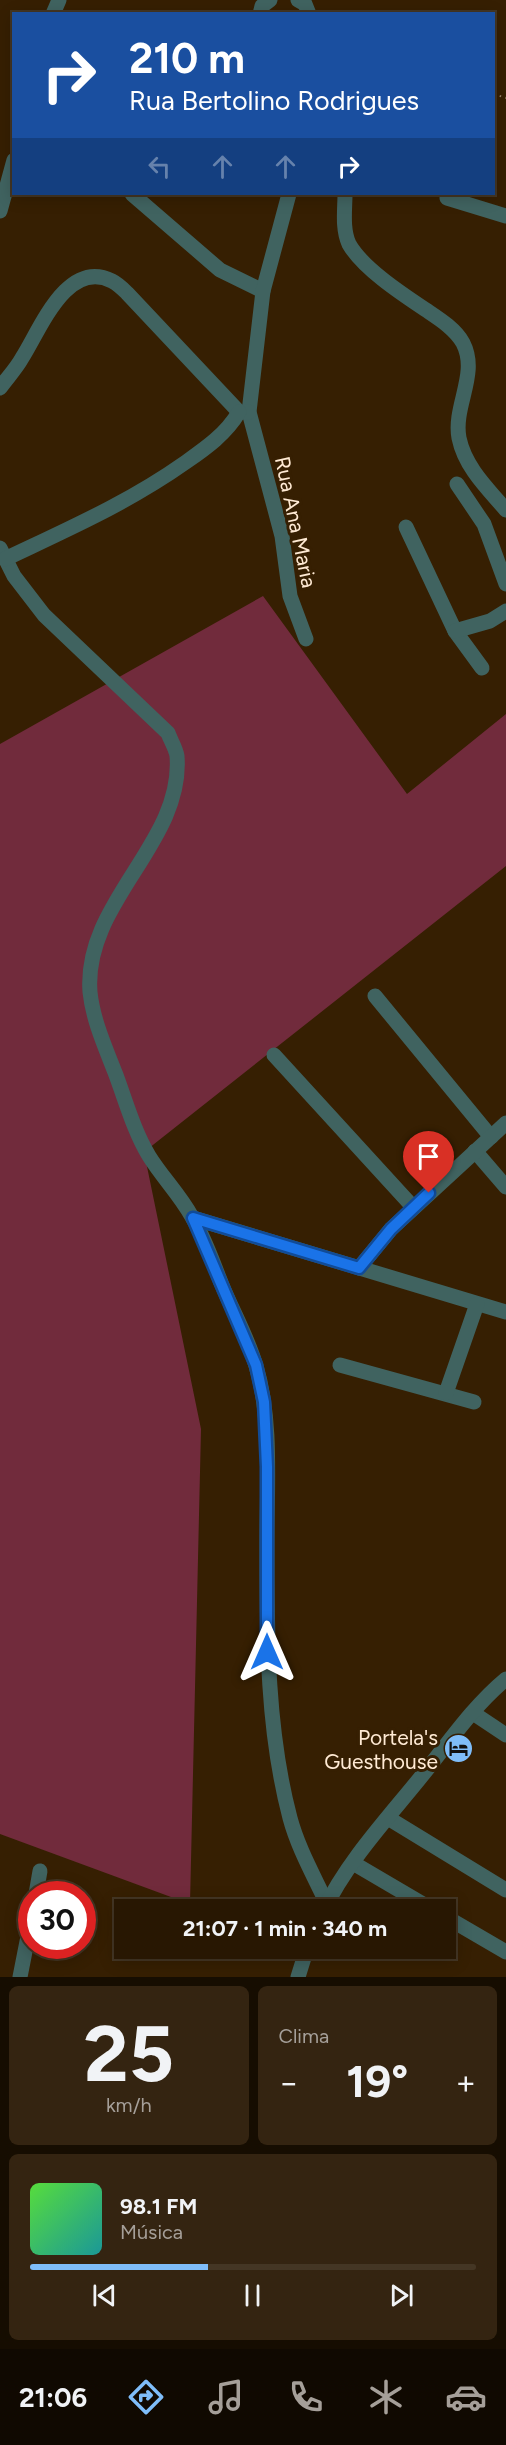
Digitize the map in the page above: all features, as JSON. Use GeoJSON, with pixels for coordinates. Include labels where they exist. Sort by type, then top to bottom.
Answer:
{"type":"FeatureCollection","features":[{"type":"Feature","properties":{"kind":"street"},"geometry":{"type":"LineString","coordinates":[[260,12],[262,6],[270,0]]}},
{"type":"Feature","properties":{"kind":"street"},"geometry":{"type":"LineString","coordinates":[[298,0],[305,4],[308,12]]}},
{"type":"Feature","properties":{"kind":"street"},"geometry":{"type":"LineString","coordinates":[[0,211],[12,167]]}},
{"type":"Feature","properties":{"kind":"street"},"geometry":{"type":"LineString","coordinates":[[133,195],[220,270],[263,291]]}},
{"type":"Feature","properties":{"kind":"street"},"geometry":{"type":"LineString","coordinates":[[289,195],[263,291],[244,412],[206,448],[149,488],[2,554],[14,576],[44,615],[168,733],[177,753],[176,774],[169,807],[152,842],[121,889],[100,933],[91,965],[90,993],[98,1025],[134,1125],[149,1156],[193,1218],[256,1365],[264,1402],[267,1467],[267,1652],[275,1749],[291,1820],[323,1899]]}},
{"type":"Feature","properties":{"kind":"street"},"geometry":{"type":"LineString","coordinates":[[345,195],[345,223],[349,243],[368,266],[398,291],[446,324],[462,342],[469,360],[458,436],[465,458],[480,480],[506,510]]}},
{"type":"Feature","properties":{"kind":"street"},"geometry":{"type":"LineString","coordinates":[[447,198],[506,216]]}},
{"type":"Feature","properties":{"kind":"street"},"geometry":{"type":"LineString","coordinates":[[0,388],[22,359],[55,301],[72,285],[93,276],[112,280],[127,292],[244,412]]}},
{"type":"Feature","properties":{"kind":"street","name":"Rua Ana Maria"},"geometry":{"type":"LineString","coordinates":[[244,412],[282,536],[290,596],[306,639]]}},
{"type":"Feature","properties":{"kind":"street"},"geometry":{"type":"LineString","coordinates":[[457,483],[484,524],[506,584]]}},
{"type":"Feature","properties":{"kind":"street"},"geometry":{"type":"LineString","coordinates":[[406,527],[455,631],[482,668]]}},
{"type":"Feature","properties":{"kind":"street"},"geometry":{"type":"LineString","coordinates":[[455,631],[490,621],[506,611]]}},
{"type":"Feature","properties":{"kind":"street"},"geometry":{"type":"LineString","coordinates":[[375,996],[491,1137]]}},
{"type":"Feature","properties":{"kind":"street"},"geometry":{"type":"LineString","coordinates":[[274,1055],[413,1207]]}},
{"type":"Feature","properties":{"kind":"street"},"geometry":{"type":"LineString","coordinates":[[359,1268],[391,1229],[413,1207],[506,1123]]}},
{"type":"Feature","properties":{"kind":"street"},"geometry":{"type":"LineString","coordinates":[[475,1151],[506,1187]]}},
{"type":"Feature","properties":{"kind":"street"},"geometry":{"type":"LineString","coordinates":[[193,1218],[506,1312]]}},
{"type":"Feature","properties":{"kind":"street"},"geometry":{"type":"LineString","coordinates":[[446,1393],[477,1304]]}},
{"type":"Feature","properties":{"kind":"street"},"geometry":{"type":"LineString","coordinates":[[340,1365],[474,1402]]}},
{"type":"Feature","properties":{"kind":"street"},"geometry":{"type":"LineString","coordinates":[[331,1899],[354,1863],[388,1818],[473,1713],[506,1679]]}},
{"type":"Feature","properties":{"kind":"street"},"geometry":{"type":"LineString","coordinates":[[473,1713],[506,1735]]}},
{"type":"Feature","properties":{"kind":"street"},"geometry":{"type":"LineString","coordinates":[[388,1818],[506,1890]]}},
{"type":"Feature","properties":{"kind":"street"},"geometry":{"type":"LineString","coordinates":[[354,1863],[415,1899]]}},
{"type":"Feature","properties":{"kind":"street"},"geometry":{"type":"LineString","coordinates":[[38,1881],[40,1871]]}},
{"type":"Feature","properties":{"kind":"street"},"geometry":{"type":"LineString","coordinates":[[456,1923],[506,1952]]}},
{"type":"Feature","properties":{"kind":"street"},"geometry":{"type":"LineString","coordinates":[[20,1977],[24,1959]]}},
{"type":"Feature","properties":{"kind":"street"},"geometry":{"type":"LineString","coordinates":[[298,1977],[304,1959]]}},
{"type":"Feature","properties":{"kind":"shaded area"},"geometry":{"type":"Polygon","coordinates":[[[263,596],[407,794],[506,714],[506,866],[144,1152],[201,1429],[190,1899],[176,1899],[0,1834],[0,744],[263,596]]]}},
{"type":"Feature","properties":{"kind":"place","name":"Portela's Guesthouse"},"geometry":{"type":"Point","coordinates":[459,1749]}},
{"type":"Feature","properties":{"kind":"route"},"geometry":{"type":"LineString","coordinates":[[267,1652],[267,1467],[264,1402],[256,1365],[193,1218],[359,1268],[391,1229],[429,1193]]}}]}
